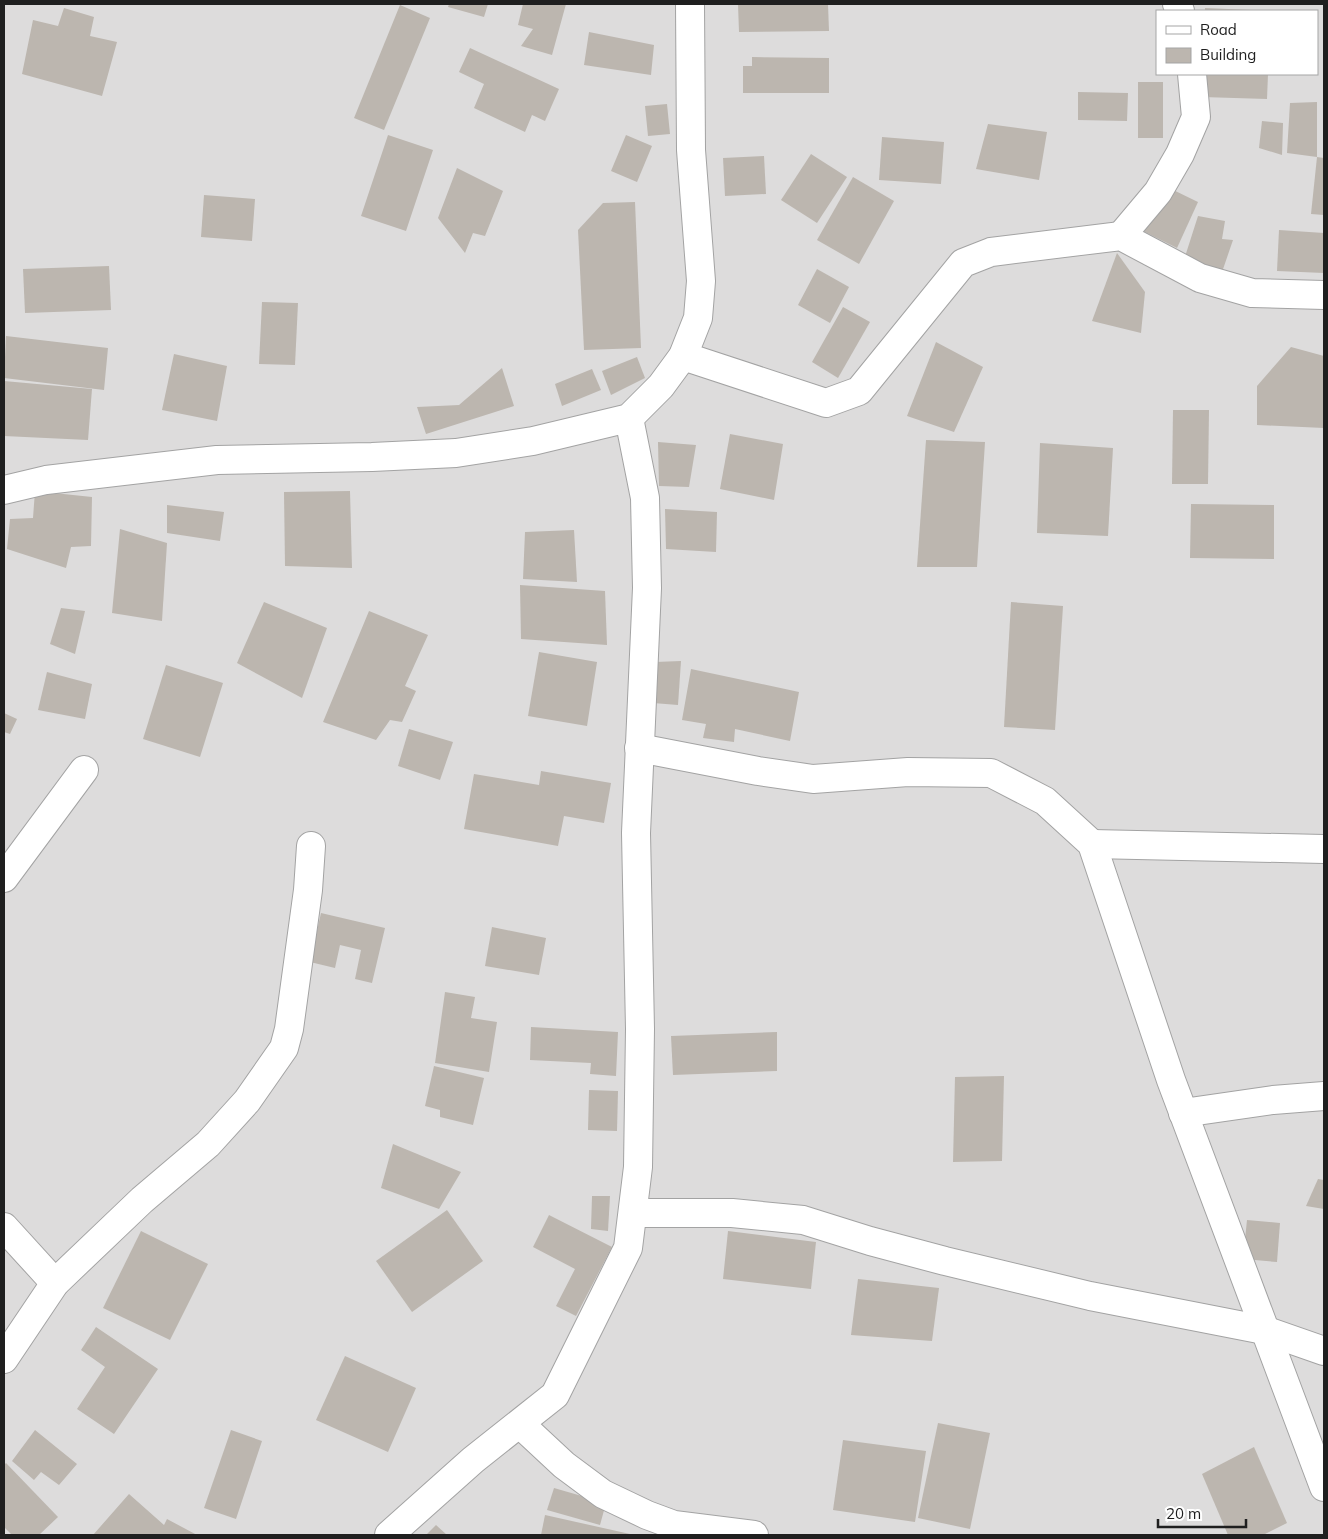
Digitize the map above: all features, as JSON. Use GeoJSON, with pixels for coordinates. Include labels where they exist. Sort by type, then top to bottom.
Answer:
{"type":"FeatureCollection","features":[{"type":"Feature","properties":{"kind":"street"},"geometry":{"type":"LineString","coordinates":[[4,490],[46,480],[217,460],[372,457],[456,453],[533,441],[630,418],[661,386],[683,356],[698,318],[701,281],[691,150],[690,4]]}},
{"type":"Feature","properties":{"kind":"street"},"geometry":{"type":"LineString","coordinates":[[1121,236],[1158,192],[1180,154],[1196,117],[1192,75]]}},
{"type":"Feature","properties":{"kind":"street"},"geometry":{"type":"LineString","coordinates":[[683,356],[826,402],[858,391],[963,263],[991,252],[1121,236],[1200,278],[1252,293],[1324,295]]}},
{"type":"Feature","properties":{"kind":"street"},"geometry":{"type":"LineString","coordinates":[[389,1535],[473,1460],[555,1395],[599,1310],[628,1248],[638,1167],[640,1029],[636,833],[647,588],[645,498],[630,418]]}},
{"type":"Feature","properties":{"kind":"street"},"geometry":{"type":"LineString","coordinates":[[639,748],[758,772],[813,779],[908,772],[991,772],[1045,801],[1092,844],[1183,1113],[1324,1487]]}},
{"type":"Feature","properties":{"kind":"street"},"geometry":{"type":"LineString","coordinates":[[4,878],[84,770]]}},
{"type":"Feature","properties":{"kind":"street"},"geometry":{"type":"LineString","coordinates":[[1092,844],[1324,849]]}},
{"type":"Feature","properties":{"kind":"street"},"geometry":{"type":"LineString","coordinates":[[4,1359],[55,1283],[142,1200],[208,1144],[247,1101],[284,1048],[289,1029],[308,890],[311,846]]}},
{"type":"Feature","properties":{"kind":"street"},"geometry":{"type":"LineString","coordinates":[[1183,1113],[1273,1100],[1324,1096]]}},
{"type":"Feature","properties":{"kind":"street"},"geometry":{"type":"LineString","coordinates":[[632,1213],[732,1213],[803,1220],[936,1259],[1090,1296],[1264,1330],[1324,1351]]}},
{"type":"Feature","properties":{"kind":"street"},"geometry":{"type":"LineString","coordinates":[[4,1227],[55,1283]]}},
{"type":"Feature","properties":{"kind":"street"},"geometry":{"type":"LineString","coordinates":[[520,1424],[564,1465],[603,1494],[648,1515],[674,1530],[754,1535]]}},
{"type":"Feature","properties":{"kind":"shaded area"},"geometry":{"type":"Polygon","coordinates":[[[4,4],[1324,4],[1324,1535],[4,1535],[4,4]]]}},
{"type":"Feature","properties":{"kind":"building"},"geometry":{"type":"Polygon","coordinates":[[[449,4],[488,4],[484,17],[448,7],[449,4]]]}},
{"type":"Feature","properties":{"kind":"building"},"geometry":{"type":"Polygon","coordinates":[[[523,4],[566,4],[552,55],[521,46],[533,29],[518,25],[523,4]]]}},
{"type":"Feature","properties":{"kind":"building"},"geometry":{"type":"Polygon","coordinates":[[[738,4],[828,4],[829,31],[739,32],[738,4]]]}},
{"type":"Feature","properties":{"kind":"building"},"geometry":{"type":"Polygon","coordinates":[[[400,5],[430,18],[384,130],[354,118],[400,5]]]}},
{"type":"Feature","properties":{"kind":"building"},"geometry":{"type":"Polygon","coordinates":[[[64,8],[94,17],[90,36],[117,42],[102,96],[22,74],[33,20],[58,26],[64,8]]]}},
{"type":"Feature","properties":{"kind":"building"},"geometry":{"type":"Polygon","coordinates":[[[1205,8],[1251,10],[1205,10],[1205,8]]]}},
{"type":"Feature","properties":{"kind":"building"},"geometry":{"type":"Polygon","coordinates":[[[589,32],[654,45],[651,75],[584,65],[589,32]]]}},
{"type":"Feature","properties":{"kind":"building"},"geometry":{"type":"Polygon","coordinates":[[[470,48],[559,89],[545,121],[532,115],[525,132],[474,108],[484,84],[459,72],[470,48]]]}},
{"type":"Feature","properties":{"kind":"building"},"geometry":{"type":"Polygon","coordinates":[[[752,57],[829,58],[829,93],[743,93],[743,66],[752,66],[752,57]]]}},
{"type":"Feature","properties":{"kind":"building"},"geometry":{"type":"Polygon","coordinates":[[[1203,75],[1268,75],[1267,99],[1202,97],[1203,75]]]}},
{"type":"Feature","properties":{"kind":"building"},"geometry":{"type":"Polygon","coordinates":[[[1138,82],[1163,82],[1163,138],[1138,138],[1138,82]]]}},
{"type":"Feature","properties":{"kind":"building"},"geometry":{"type":"Polygon","coordinates":[[[1078,92],[1128,93],[1127,121],[1078,120],[1078,92]]]}},
{"type":"Feature","properties":{"kind":"building"},"geometry":{"type":"Polygon","coordinates":[[[1317,102],[1317,157],[1287,153],[1290,103],[1317,102]]]}},
{"type":"Feature","properties":{"kind":"building"},"geometry":{"type":"Polygon","coordinates":[[[667,104],[670,134],[648,136],[645,106],[667,104]]]}},
{"type":"Feature","properties":{"kind":"building"},"geometry":{"type":"Polygon","coordinates":[[[1262,121],[1283,123],[1282,155],[1259,148],[1262,121]]]}},
{"type":"Feature","properties":{"kind":"building"},"geometry":{"type":"Polygon","coordinates":[[[988,124],[1047,132],[1039,180],[976,169],[988,124]]]}},
{"type":"Feature","properties":{"kind":"building"},"geometry":{"type":"Polygon","coordinates":[[[388,135],[433,150],[406,231],[361,216],[388,135]]]}},
{"type":"Feature","properties":{"kind":"building"},"geometry":{"type":"Polygon","coordinates":[[[626,135],[652,146],[637,182],[611,171],[626,135]]]}},
{"type":"Feature","properties":{"kind":"building"},"geometry":{"type":"Polygon","coordinates":[[[882,137],[944,142],[941,184],[879,180],[882,137]]]}},
{"type":"Feature","properties":{"kind":"building"},"geometry":{"type":"Polygon","coordinates":[[[811,154],[847,177],[817,223],[781,200],[811,154]]]}},
{"type":"Feature","properties":{"kind":"building"},"geometry":{"type":"Polygon","coordinates":[[[764,156],[766,194],[725,196],[723,158],[764,156]]]}},
{"type":"Feature","properties":{"kind":"building"},"geometry":{"type":"Polygon","coordinates":[[[1317,157],[1324,158],[1324,215],[1311,214],[1317,157]]]}},
{"type":"Feature","properties":{"kind":"building"},"geometry":{"type":"Polygon","coordinates":[[[457,168],[503,191],[485,236],[473,233],[465,253],[438,218],[457,168]]]}},
{"type":"Feature","properties":{"kind":"building"},"geometry":{"type":"Polygon","coordinates":[[[853,177],[894,201],[859,264],[817,240],[853,177]]]}},
{"type":"Feature","properties":{"kind":"building"},"geometry":{"type":"Polygon","coordinates":[[[1163,185],[1198,202],[1177,248],[1141,230],[1163,185]]]}},
{"type":"Feature","properties":{"kind":"building"},"geometry":{"type":"Polygon","coordinates":[[[204,195],[255,199],[252,241],[201,237],[204,195]]]}},
{"type":"Feature","properties":{"kind":"building"},"geometry":{"type":"Polygon","coordinates":[[[635,202],[641,348],[584,350],[578,230],[603,203],[635,202]]]}},
{"type":"Feature","properties":{"kind":"building"},"geometry":{"type":"Polygon","coordinates":[[[1198,216],[1225,221],[1222,239],[1233,240],[1221,275],[1183,263],[1198,216]]]}},
{"type":"Feature","properties":{"kind":"building"},"geometry":{"type":"Polygon","coordinates":[[[1279,230],[1324,233],[1324,273],[1277,271],[1279,230]]]}},
{"type":"Feature","properties":{"kind":"building"},"geometry":{"type":"Polygon","coordinates":[[[1117,253],[1145,292],[1141,333],[1092,321],[1117,253]]]}},
{"type":"Feature","properties":{"kind":"building"},"geometry":{"type":"Polygon","coordinates":[[[109,266],[111,310],[25,313],[23,269],[109,266]]]}},
{"type":"Feature","properties":{"kind":"building"},"geometry":{"type":"Polygon","coordinates":[[[817,269],[849,287],[830,323],[798,305],[817,269]]]}},
{"type":"Feature","properties":{"kind":"building"},"geometry":{"type":"Polygon","coordinates":[[[262,302],[298,303],[295,365],[259,364],[262,302]]]}},
{"type":"Feature","properties":{"kind":"building"},"geometry":{"type":"Polygon","coordinates":[[[843,307],[870,322],[838,378],[812,362],[843,307]]]}},
{"type":"Feature","properties":{"kind":"building"},"geometry":{"type":"Polygon","coordinates":[[[6,336],[108,348],[104,390],[4,378],[6,336]]]}},
{"type":"Feature","properties":{"kind":"building"},"geometry":{"type":"Polygon","coordinates":[[[936,342],[983,367],[954,432],[907,416],[936,342]]]}},
{"type":"Feature","properties":{"kind":"building"},"geometry":{"type":"Polygon","coordinates":[[[1291,347],[1324,356],[1324,428],[1257,425],[1257,386],[1291,347]]]}},
{"type":"Feature","properties":{"kind":"building"},"geometry":{"type":"Polygon","coordinates":[[[174,354],[227,366],[217,421],[162,410],[174,354]]]}},
{"type":"Feature","properties":{"kind":"building"},"geometry":{"type":"Polygon","coordinates":[[[637,357],[645,378],[611,395],[602,371],[637,357]]]}},
{"type":"Feature","properties":{"kind":"building"},"geometry":{"type":"Polygon","coordinates":[[[502,368],[514,406],[426,434],[417,407],[459,405],[502,368]]]}},
{"type":"Feature","properties":{"kind":"building"},"geometry":{"type":"Polygon","coordinates":[[[592,369],[601,390],[562,406],[555,384],[592,369]]]}},
{"type":"Feature","properties":{"kind":"building"},"geometry":{"type":"Polygon","coordinates":[[[4,381],[92,389],[88,440],[4,436],[4,381]]]}},
{"type":"Feature","properties":{"kind":"building"},"geometry":{"type":"Polygon","coordinates":[[[1173,410],[1209,410],[1208,484],[1172,484],[1173,410]]]}},
{"type":"Feature","properties":{"kind":"building"},"geometry":{"type":"Polygon","coordinates":[[[730,434],[783,444],[774,500],[720,489],[730,434]]]}},
{"type":"Feature","properties":{"kind":"building"},"geometry":{"type":"Polygon","coordinates":[[[926,440],[985,442],[977,567],[917,567],[926,440]]]}},
{"type":"Feature","properties":{"kind":"building"},"geometry":{"type":"Polygon","coordinates":[[[658,442],[696,445],[689,487],[659,486],[658,442]]]}},
{"type":"Feature","properties":{"kind":"building"},"geometry":{"type":"Polygon","coordinates":[[[1040,443],[1113,448],[1108,536],[1037,533],[1040,443]]]}},
{"type":"Feature","properties":{"kind":"building"},"geometry":{"type":"Polygon","coordinates":[[[35,491],[92,497],[91,546],[71,547],[66,568],[7,549],[10,519],[33,518],[35,491]]]}},
{"type":"Feature","properties":{"kind":"building"},"geometry":{"type":"Polygon","coordinates":[[[350,491],[352,568],[285,566],[284,492],[350,491]]]}},
{"type":"Feature","properties":{"kind":"building"},"geometry":{"type":"Polygon","coordinates":[[[1191,504],[1274,505],[1274,559],[1190,558],[1191,504]]]}},
{"type":"Feature","properties":{"kind":"building"},"geometry":{"type":"Polygon","coordinates":[[[167,505],[224,512],[220,541],[167,533],[167,505]]]}},
{"type":"Feature","properties":{"kind":"building"},"geometry":{"type":"Polygon","coordinates":[[[665,509],[717,512],[716,552],[666,549],[665,509]]]}},
{"type":"Feature","properties":{"kind":"building"},"geometry":{"type":"Polygon","coordinates":[[[120,529],[167,543],[162,621],[112,613],[120,529]]]}},
{"type":"Feature","properties":{"kind":"building"},"geometry":{"type":"Polygon","coordinates":[[[574,530],[577,582],[523,579],[525,532],[574,530]]]}},
{"type":"Feature","properties":{"kind":"building"},"geometry":{"type":"Polygon","coordinates":[[[520,585],[605,591],[607,645],[521,639],[520,585]]]}},
{"type":"Feature","properties":{"kind":"building"},"geometry":{"type":"Polygon","coordinates":[[[264,602],[327,628],[302,698],[237,663],[264,602]]]}},
{"type":"Feature","properties":{"kind":"building"},"geometry":{"type":"Polygon","coordinates":[[[1011,602],[1063,606],[1055,730],[1004,727],[1011,602]]]}},
{"type":"Feature","properties":{"kind":"building"},"geometry":{"type":"Polygon","coordinates":[[[61,608],[85,611],[75,654],[50,644],[61,608]]]}},
{"type":"Feature","properties":{"kind":"building"},"geometry":{"type":"Polygon","coordinates":[[[369,611],[428,635],[405,686],[416,691],[402,722],[390,720],[376,740],[323,722],[369,611]]]}},
{"type":"Feature","properties":{"kind":"building"},"geometry":{"type":"Polygon","coordinates":[[[539,652],[597,662],[587,726],[528,716],[539,652]]]}},
{"type":"Feature","properties":{"kind":"building"},"geometry":{"type":"Polygon","coordinates":[[[681,661],[678,705],[653,703],[655,662],[681,661]]]}},
{"type":"Feature","properties":{"kind":"building"},"geometry":{"type":"Polygon","coordinates":[[[166,665],[223,683],[200,757],[143,739],[166,665]]]}},
{"type":"Feature","properties":{"kind":"building"},"geometry":{"type":"Polygon","coordinates":[[[691,669],[799,692],[790,741],[735,729],[734,742],[703,738],[706,724],[682,720],[691,669]]]}},
{"type":"Feature","properties":{"kind":"building"},"geometry":{"type":"Polygon","coordinates":[[[47,672],[92,684],[85,719],[38,710],[47,672]]]}},
{"type":"Feature","properties":{"kind":"building"},"geometry":{"type":"Polygon","coordinates":[[[4,713],[17,719],[10,734],[4,732],[4,713]]]}},
{"type":"Feature","properties":{"kind":"building"},"geometry":{"type":"Polygon","coordinates":[[[409,729],[453,742],[440,780],[398,766],[409,729]]]}},
{"type":"Feature","properties":{"kind":"building"},"geometry":{"type":"Polygon","coordinates":[[[541,771],[611,783],[604,823],[564,816],[558,846],[464,829],[474,774],[539,785],[541,771]]]}},
{"type":"Feature","properties":{"kind":"building"},"geometry":{"type":"Polygon","coordinates":[[[321,913],[385,928],[372,983],[355,979],[361,950],[340,945],[335,968],[310,962],[321,913]]]}},
{"type":"Feature","properties":{"kind":"building"},"geometry":{"type":"Polygon","coordinates":[[[492,927],[546,938],[539,975],[485,966],[492,927]]]}},
{"type":"Feature","properties":{"kind":"building"},"geometry":{"type":"Polygon","coordinates":[[[445,992],[475,997],[471,1018],[497,1022],[489,1072],[435,1063],[445,992]]]}},
{"type":"Feature","properties":{"kind":"building"},"geometry":{"type":"Polygon","coordinates":[[[531,1027],[618,1032],[616,1076],[590,1074],[591,1063],[530,1060],[531,1027]]]}},
{"type":"Feature","properties":{"kind":"building"},"geometry":{"type":"Polygon","coordinates":[[[777,1032],[777,1071],[673,1075],[671,1036],[777,1032]]]}},
{"type":"Feature","properties":{"kind":"building"},"geometry":{"type":"Polygon","coordinates":[[[434,1066],[484,1078],[473,1125],[440,1117],[440,1110],[425,1106],[434,1066]]]}},
{"type":"Feature","properties":{"kind":"building"},"geometry":{"type":"Polygon","coordinates":[[[1004,1076],[1002,1161],[953,1162],[955,1077],[1004,1076]]]}},
{"type":"Feature","properties":{"kind":"building"},"geometry":{"type":"Polygon","coordinates":[[[589,1090],[618,1091],[617,1131],[588,1130],[589,1090]]]}},
{"type":"Feature","properties":{"kind":"building"},"geometry":{"type":"Polygon","coordinates":[[[393,1144],[461,1172],[439,1209],[381,1188],[393,1144]]]}},
{"type":"Feature","properties":{"kind":"building"},"geometry":{"type":"Polygon","coordinates":[[[1318,1179],[1324,1180],[1324,1209],[1306,1206],[1318,1179]]]}},
{"type":"Feature","properties":{"kind":"building"},"geometry":{"type":"Polygon","coordinates":[[[592,1196],[610,1196],[608,1231],[591,1229],[592,1196]]]}},
{"type":"Feature","properties":{"kind":"building"},"geometry":{"type":"Polygon","coordinates":[[[447,1210],[483,1261],[412,1312],[376,1261],[447,1210]]]}},
{"type":"Feature","properties":{"kind":"building"},"geometry":{"type":"Polygon","coordinates":[[[549,1215],[612,1247],[576,1316],[556,1306],[575,1269],[533,1247],[549,1215]]]}},
{"type":"Feature","properties":{"kind":"building"},"geometry":{"type":"Polygon","coordinates":[[[1247,1220],[1280,1223],[1277,1262],[1243,1259],[1247,1220]]]}},
{"type":"Feature","properties":{"kind":"building"},"geometry":{"type":"Polygon","coordinates":[[[141,1231],[208,1264],[170,1340],[103,1308],[141,1231]]]}},
{"type":"Feature","properties":{"kind":"building"},"geometry":{"type":"Polygon","coordinates":[[[728,1231],[816,1242],[811,1289],[723,1279],[728,1231]]]}},
{"type":"Feature","properties":{"kind":"building"},"geometry":{"type":"Polygon","coordinates":[[[858,1279],[939,1288],[932,1341],[851,1335],[858,1279]]]}},
{"type":"Feature","properties":{"kind":"building"},"geometry":{"type":"Polygon","coordinates":[[[96,1327],[158,1369],[114,1434],[77,1409],[105,1367],[81,1350],[96,1327]]]}},
{"type":"Feature","properties":{"kind":"building"},"geometry":{"type":"Polygon","coordinates":[[[345,1356],[416,1388],[388,1452],[316,1420],[345,1356]]]}},
{"type":"Feature","properties":{"kind":"building"},"geometry":{"type":"Polygon","coordinates":[[[938,1423],[990,1433],[970,1529],[918,1518],[938,1423]]]}},
{"type":"Feature","properties":{"kind":"building"},"geometry":{"type":"Polygon","coordinates":[[[35,1430],[77,1464],[59,1485],[41,1472],[34,1480],[12,1461],[35,1430]]]}},
{"type":"Feature","properties":{"kind":"building"},"geometry":{"type":"Polygon","coordinates":[[[231,1430],[262,1441],[236,1519],[204,1508],[231,1430]]]}},
{"type":"Feature","properties":{"kind":"building"},"geometry":{"type":"Polygon","coordinates":[[[843,1440],[926,1451],[915,1522],[833,1510],[843,1440]]]}},
{"type":"Feature","properties":{"kind":"building"},"geometry":{"type":"Polygon","coordinates":[[[1254,1447],[1287,1523],[1263,1535],[1228,1535],[1202,1474],[1254,1447]]]}},
{"type":"Feature","properties":{"kind":"building"},"geometry":{"type":"Polygon","coordinates":[[[6,1463],[58,1517],[39,1535],[12,1535],[4,1527],[4,1465],[6,1463]]]}},
{"type":"Feature","properties":{"kind":"building"},"geometry":{"type":"Polygon","coordinates":[[[554,1488],[606,1503],[600,1525],[547,1510],[554,1488]]]}},
{"type":"Feature","properties":{"kind":"building"},"geometry":{"type":"Polygon","coordinates":[[[129,1494],[164,1525],[167,1519],[197,1535],[93,1535],[129,1494]]]}},
{"type":"Feature","properties":{"kind":"building"},"geometry":{"type":"Polygon","coordinates":[[[545,1515],[630,1534],[630,1535],[541,1535],[545,1515]]]}},
{"type":"Feature","properties":{"kind":"building"},"geometry":{"type":"Polygon","coordinates":[[[436,1525],[447,1535],[426,1535],[436,1525]]]}}]}
